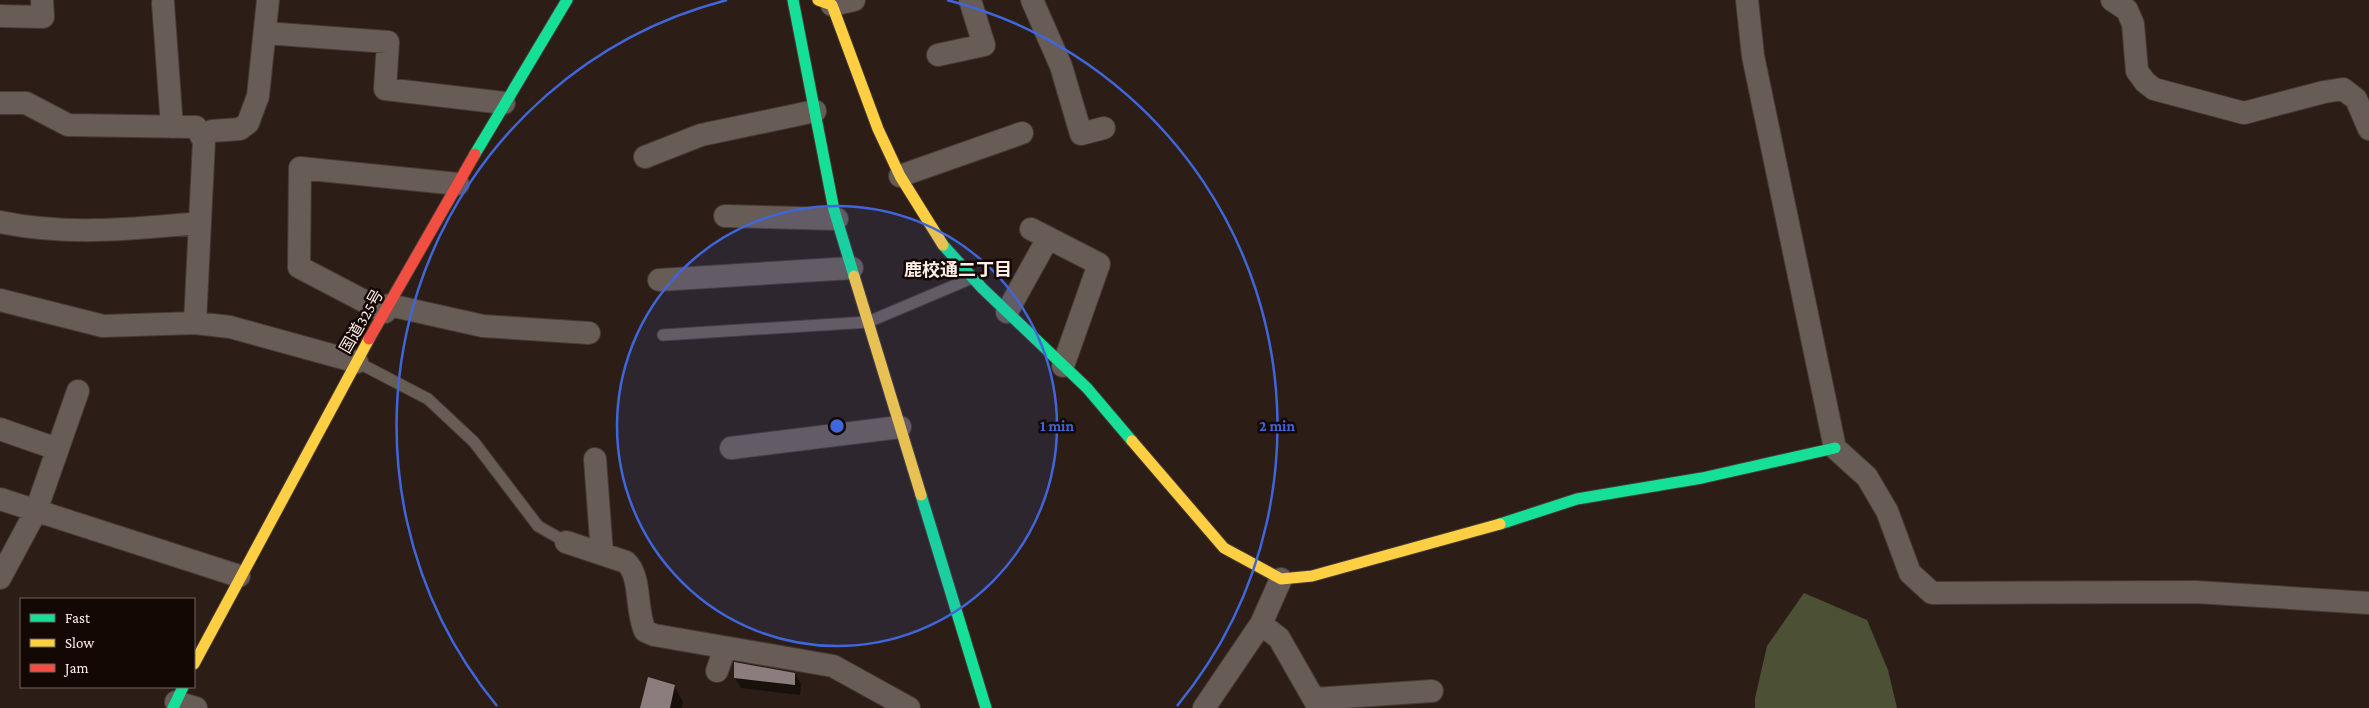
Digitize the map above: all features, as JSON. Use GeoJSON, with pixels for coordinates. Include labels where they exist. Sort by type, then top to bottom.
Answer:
{"type":"FeatureCollection","features":[{"type":"Feature","properties":{"kind":"main road","name":"国道325号"},"geometry":{"type":"LineString","coordinates":[[195,662],[239,576],[357,362],[504,103],[566,0]]}},
{"type":"Feature","properties":{"kind":"main road"},"geometry":{"type":"LineString","coordinates":[[794,0],[837,219],[986,708]]}},
{"type":"Feature","properties":{"kind":"main road"},"geometry":{"type":"LineString","coordinates":[[825,2],[878,129],[900,176],[940,242],[972,278],[1087,388],[1224,548],[1281,579],[1322,574],[1501,524],[1577,499],[1702,478],[1835,448]]}},
{"type":"Feature","properties":{"kind":"street"},"geometry":{"type":"LineString","coordinates":[[0,16],[43,17],[42,0]]}},
{"type":"Feature","properties":{"kind":"street"},"geometry":{"type":"LineString","coordinates":[[201,136],[212,131],[240,129],[248,122],[258,96],[268,0]]}},
{"type":"Feature","properties":{"kind":"street"},"geometry":{"type":"LineString","coordinates":[[825,2],[854,0]]}},
{"type":"Feature","properties":{"kind":"street"},"geometry":{"type":"LineString","coordinates":[[938,55],[984,44],[970,0]]}},
{"type":"Feature","properties":{"kind":"street"},"geometry":{"type":"LineString","coordinates":[[1032,0],[1060,66],[1080,134],[1104,128]]}},
{"type":"Feature","properties":{"kind":"street"},"geometry":{"type":"LineString","coordinates":[[1747,0],[1753,56],[1835,448],[1867,477],[1887,511],[1910,573],[1932,593],[2196,592],[2369,603]]}},
{"type":"Feature","properties":{"kind":"street"},"geometry":{"type":"LineString","coordinates":[[2112,0],[2127,10],[2134,24],[2137,71],[2145,82],[2154,89],[2244,113],[2324,92],[2343,89],[2356,99],[2369,129]]}},
{"type":"Feature","properties":{"kind":"street"},"geometry":{"type":"LineString","coordinates":[[164,3],[172,127]]}},
{"type":"Feature","properties":{"kind":"street"},"geometry":{"type":"LineString","coordinates":[[265,33],[388,42],[385,89],[504,103]]}},
{"type":"Feature","properties":{"kind":"street"},"geometry":{"type":"LineString","coordinates":[[0,103],[26,103],[68,125],[196,127],[204,141],[195,323]]}},
{"type":"Feature","properties":{"kind":"street"},"geometry":{"type":"LineString","coordinates":[[646,157],[701,135],[815,111]]}},
{"type":"Feature","properties":{"kind":"street"},"geometry":{"type":"LineString","coordinates":[[900,176],[1022,133]]}},
{"type":"Feature","properties":{"kind":"street"},"geometry":{"type":"LineString","coordinates":[[458,184],[300,168],[299,267],[387,309],[483,326],[589,333]]}},
{"type":"Feature","properties":{"kind":"street"},"geometry":{"type":"LineString","coordinates":[[725,216],[837,219]]}},
{"type":"Feature","properties":{"kind":"street"},"geometry":{"type":"LineString","coordinates":[[0,222],[34,229],[100,231],[200,223]]}},
{"type":"Feature","properties":{"kind":"street"},"geometry":{"type":"LineString","coordinates":[[1007,312],[1040,233],[1099,264],[1063,366]]}},
{"type":"Feature","properties":{"kind":"street"},"geometry":{"type":"LineString","coordinates":[[659,280],[852,268]]}},
{"type":"Feature","properties":{"kind":"street"},"geometry":{"type":"LineString","coordinates":[[0,300],[103,326],[195,323],[230,327],[357,362]]}},
{"type":"Feature","properties":{"kind":"street"},"geometry":{"type":"LineString","coordinates":[[0,578],[36,511],[78,391]]}},
{"type":"Feature","properties":{"kind":"street"},"geometry":{"type":"LineString","coordinates":[[731,448],[900,427]]}},
{"type":"Feature","properties":{"kind":"street"},"geometry":{"type":"LineString","coordinates":[[0,429],[57,449]]}},
{"type":"Feature","properties":{"kind":"street"},"geometry":{"type":"LineString","coordinates":[[595,459],[602,554]]}},
{"type":"Feature","properties":{"kind":"street"},"geometry":{"type":"LineString","coordinates":[[0,499],[239,576]]}},
{"type":"Feature","properties":{"kind":"street"},"geometry":{"type":"LineString","coordinates":[[566,542],[626,562],[632,568],[637,584],[639,618],[645,631],[654,635],[833,666],[909,708]]}},
{"type":"Feature","properties":{"kind":"street"},"geometry":{"type":"LineString","coordinates":[[1204,708],[1261,624],[1281,579]]}},
{"type":"Feature","properties":{"kind":"street"},"geometry":{"type":"LineString","coordinates":[[1261,624],[1279,638],[1317,703],[1432,691]]}},
{"type":"Feature","properties":{"kind":"street"},"geometry":{"type":"LineString","coordinates":[[717,671],[725,648]]}},
{"type":"Feature","properties":{"kind":"lane"},"geometry":{"type":"LineString","coordinates":[[662,335],[868,322],[972,278]]}},
{"type":"Feature","properties":{"kind":"lane"},"geometry":{"type":"LineString","coordinates":[[357,362],[428,399],[474,442],[538,526],[566,542]]}},
{"type":"Feature","properties":{"kind":"green space"},"geometry":{"type":"Polygon","coordinates":[[[1804,593],[1867,620],[1888,670],[1897,708],[1755,708],[1755,698],[1767,646],[1804,593]]]}},
{"type":"Feature","properties":{"kind":"building"},"geometry":{"type":"Polygon","coordinates":[[[734,662],[795,673],[795,685],[734,678],[734,662]]]}},
{"type":"Feature","properties":{"kind":"building"},"geometry":{"type":"Polygon","coordinates":[[[648,677],[675,685],[670,708],[640,708],[648,677]]]}},
{"type":"Feature","properties":{"kind":"traffic: fast"},"geometry":{"type":"LineString","coordinates":[[475,154],[567,0]]}},
{"type":"Feature","properties":{"kind":"traffic: fast"},"geometry":{"type":"LineString","coordinates":[[793,0],[834,210],[854,276]]}},
{"type":"Feature","properties":{"kind":"traffic: fast"},"geometry":{"type":"LineString","coordinates":[[943,245],[982,288],[1087,388],[1132,441]]}},
{"type":"Feature","properties":{"kind":"traffic: fast"},"geometry":{"type":"LineString","coordinates":[[1500,524],[1577,499],[1702,478],[1835,448]]}},
{"type":"Feature","properties":{"kind":"traffic: fast"},"geometry":{"type":"LineString","coordinates":[[921,495],[986,708]]}},
{"type":"Feature","properties":{"kind":"traffic: fast"},"geometry":{"type":"LineString","coordinates":[[173,708],[183,688]]}},
{"type":"Feature","properties":{"kind":"traffic: slow"},"geometry":{"type":"LineString","coordinates":[[818,0],[832,5],[878,129],[900,176],[943,245]]}},
{"type":"Feature","properties":{"kind":"traffic: slow"},"geometry":{"type":"LineString","coordinates":[[854,276],[921,495]]}},
{"type":"Feature","properties":{"kind":"traffic: slow"},"geometry":{"type":"LineString","coordinates":[[195,662],[369,339]]}},
{"type":"Feature","properties":{"kind":"traffic: slow"},"geometry":{"type":"LineString","coordinates":[[1132,441],[1224,548],[1281,579],[1312,576],[1500,524]]}},
{"type":"Feature","properties":{"kind":"traffic: jam"},"geometry":{"type":"LineString","coordinates":[[369,339],[475,154]]}},
{"type":"Feature","properties":{"kind":"district","name":"鹿校通二丁目"},"geometry":{"type":"Point","coordinates":[958,270]}}]}
